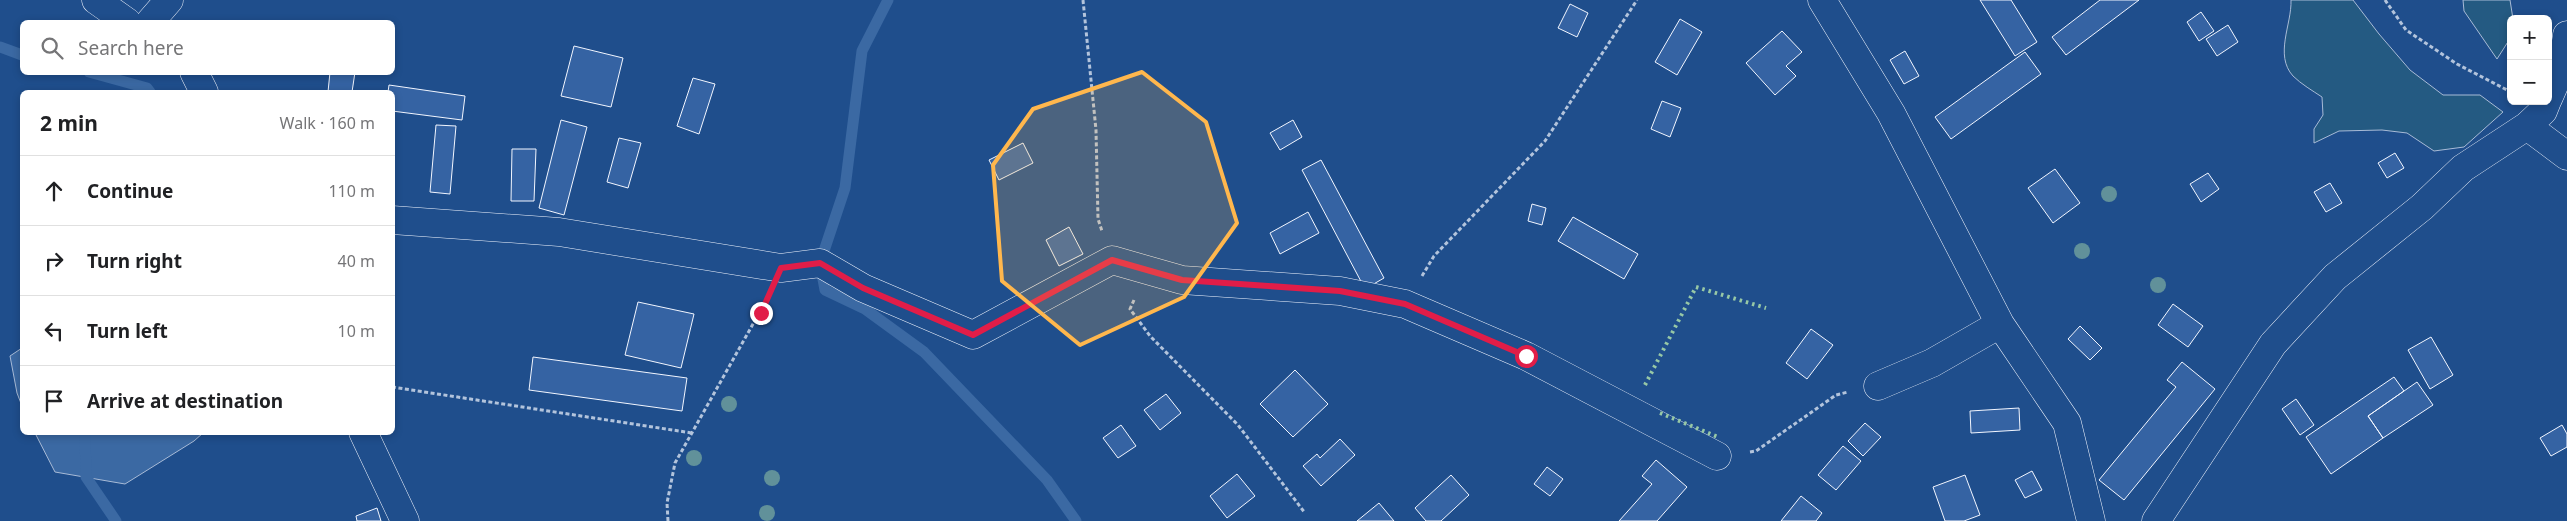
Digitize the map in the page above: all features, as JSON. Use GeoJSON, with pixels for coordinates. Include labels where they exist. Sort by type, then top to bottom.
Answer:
{"type":"FeatureCollection","features":[{"type":"Feature","properties":{"kind":"street"},"geometry":{"type":"LineString","coordinates":[[96,0],[124,20]]}},
{"type":"Feature","properties":{"kind":"street"},"geometry":{"type":"LineString","coordinates":[[152,20],[170,0]]}},
{"type":"Feature","properties":{"kind":"street"},"geometry":{"type":"LineString","coordinates":[[1822,0],[1891,113],[2000,324],[2067,423],[2091,521]]}},
{"type":"Feature","properties":{"kind":"street"},"geometry":{"type":"LineString","coordinates":[[2552,91],[2562,67],[2567,35]]}},
{"type":"Feature","properties":{"kind":"street"},"geometry":{"type":"LineString","coordinates":[[196,75],[203,90]]}},
{"type":"Feature","properties":{"kind":"street"},"geometry":{"type":"LineString","coordinates":[[2156,521],[2273,344],[2335,277],[2422,207],[2463,168],[2527,126],[2543,111],[2546,105]]}},
{"type":"Feature","properties":{"kind":"street"},"geometry":{"type":"LineString","coordinates":[[2527,126],[2567,156]]}},
{"type":"Feature","properties":{"kind":"street"},"geometry":{"type":"LineString","coordinates":[[395,220],[559,232],[781,268],[820,263],[863,288],[973,335],[1112,260],[1182,280],[1340,291],[1405,304],[1526,356],[1717,456]]}},
{"type":"Feature","properties":{"kind":"street"},"geometry":{"type":"LineString","coordinates":[[1878,386],[1932,363],[2000,324]]}},
{"type":"Feature","properties":{"kind":"street"},"geometry":{"type":"LineString","coordinates":[[364,435],[405,521]]}},
{"type":"Feature","properties":{"kind":"path"},"geometry":{"type":"LineString","coordinates":[[1083,0],[1096,130],[1098,219],[1112,260]]}},
{"type":"Feature","properties":{"kind":"path"},"geometry":{"type":"LineString","coordinates":[[1405,304],[1434,256],[1545,141],[1637,0]]}},
{"type":"Feature","properties":{"kind":"path"},"geometry":{"type":"LineString","coordinates":[[2385,0],[2406,30],[2457,64],[2507,90]]}},
{"type":"Feature","properties":{"kind":"path"},"geometry":{"type":"LineString","coordinates":[[668,521],[667,503],[674,463],[761,313],[781,268]]}},
{"type":"Feature","properties":{"kind":"path"},"geometry":{"type":"LineString","coordinates":[[1146,271],[1130,309],[1150,336],[1238,425],[1305,513]]}},
{"type":"Feature","properties":{"kind":"path"},"geometry":{"type":"LineString","coordinates":[[1717,456],[1756,451],[1836,395],[1878,386]]}},
{"type":"Feature","properties":{"kind":"path"},"geometry":{"type":"LineString","coordinates":[[395,387],[692,433]]}},
{"type":"Feature","properties":{"kind":"highlighted area"},"geometry":{"type":"Polygon","coordinates":[[[1142,72],[1206,122],[1237,223],[1184,297],[1080,345],[1002,281],[993,165],[1033,109],[1142,72]]]}},
{"type":"Feature","properties":{"kind":"shaded area"},"geometry":{"type":"Polygon","coordinates":[[[2291,0],[2353,0],[2410,70],[2443,95],[2480,95],[2503,112],[2464,147],[2434,151],[2407,133],[2382,130],[2339,131],[2314,143],[2314,129],[2323,115],[2322,97],[2293,76],[2285,59],[2285,39],[2291,0]]]}},
{"type":"Feature","properties":{"kind":"shaded area"},"geometry":{"type":"Polygon","coordinates":[[[2463,0],[2510,0],[2512,15],[2507,15],[2507,43],[2497,59],[2464,11],[2463,0]]]}},
{"type":"Feature","properties":{"kind":"shaded area"},"geometry":{"type":"Polygon","coordinates":[[[20,349],[20,401],[17,393],[10,356],[20,349]]]}},
{"type":"Feature","properties":{"kind":"shaded area"},"geometry":{"type":"Polygon","coordinates":[[[36,435],[201,435],[125,484],[55,472],[36,435]]]}},
{"type":"Feature","properties":{"kind":"building"},"geometry":{"type":"Polygon","coordinates":[[[1980,0],[2011,0],[2037,42],[2015,56],[1980,0]]]}},
{"type":"Feature","properties":{"kind":"building"},"geometry":{"type":"Polygon","coordinates":[[[2100,0],[2139,0],[2066,55],[2052,37],[2100,0]]]}},
{"type":"Feature","properties":{"kind":"building"},"geometry":{"type":"Polygon","coordinates":[[[1570,4],[1588,13],[1577,37],[1558,28],[1570,4]]]}},
{"type":"Feature","properties":{"kind":"building"},"geometry":{"type":"Polygon","coordinates":[[[2201,12],[2214,31],[2199,41],[2187,22],[2201,12]]]}},
{"type":"Feature","properties":{"kind":"building"},"geometry":{"type":"Polygon","coordinates":[[[1680,19],[1702,32],[1677,75],[1655,62],[1680,19]]]}},
{"type":"Feature","properties":{"kind":"building"},"geometry":{"type":"Polygon","coordinates":[[[2228,25],[2238,42],[2217,56],[2206,39],[2228,25]]]}},
{"type":"Feature","properties":{"kind":"building"},"geometry":{"type":"Polygon","coordinates":[[[1782,31],[1802,52],[1786,66],[1796,76],[1775,95],[1746,63],[1782,31]]]}},
{"type":"Feature","properties":{"kind":"building"},"geometry":{"type":"Polygon","coordinates":[[[574,46],[623,58],[611,107],[561,96],[574,46]]]}},
{"type":"Feature","properties":{"kind":"building"},"geometry":{"type":"Polygon","coordinates":[[[1905,51],[1919,76],[1904,84],[1890,60],[1905,51]]]}},
{"type":"Feature","properties":{"kind":"building"},"geometry":{"type":"Polygon","coordinates":[[[2025,52],[2041,74],[1951,139],[1935,117],[2025,52]]]}},
{"type":"Feature","properties":{"kind":"building"},"geometry":{"type":"Polygon","coordinates":[[[330,75],[355,75],[352,90],[328,90],[330,75]]]}},
{"type":"Feature","properties":{"kind":"building"},"geometry":{"type":"Polygon","coordinates":[[[693,78],[715,84],[699,134],[677,126],[693,78]]]}},
{"type":"Feature","properties":{"kind":"building"},"geometry":{"type":"Polygon","coordinates":[[[389,85],[465,96],[462,120],[395,111],[395,90],[388,90],[389,85]]]}},
{"type":"Feature","properties":{"kind":"building"},"geometry":{"type":"Polygon","coordinates":[[[1662,101],[1681,108],[1670,137],[1651,129],[1662,101]]]}},
{"type":"Feature","properties":{"kind":"building"},"geometry":{"type":"Polygon","coordinates":[[[561,120],[587,127],[564,215],[539,208],[561,120]]]}},
{"type":"Feature","properties":{"kind":"building"},"geometry":{"type":"Polygon","coordinates":[[[1293,120],[1302,137],[1280,150],[1270,133],[1293,120]]]}},
{"type":"Feature","properties":{"kind":"building"},"geometry":{"type":"Polygon","coordinates":[[[436,125],[456,126],[450,194],[430,192],[436,125]]]}},
{"type":"Feature","properties":{"kind":"building"},"geometry":{"type":"Polygon","coordinates":[[[619,138],[641,143],[628,188],[607,182],[619,138]]]}},
{"type":"Feature","properties":{"kind":"building"},"geometry":{"type":"Polygon","coordinates":[[[1023,143],[1033,163],[999,180],[989,160],[1023,143]]]}},
{"type":"Feature","properties":{"kind":"building"},"geometry":{"type":"Polygon","coordinates":[[[512,149],[536,149],[534,201],[511,201],[512,149]]]}},
{"type":"Feature","properties":{"kind":"building"},"geometry":{"type":"Polygon","coordinates":[[[2395,153],[2404,168],[2387,178],[2378,163],[2395,153]]]}},
{"type":"Feature","properties":{"kind":"building"},"geometry":{"type":"Polygon","coordinates":[[[1321,160],[1384,278],[1365,289],[1302,170],[1321,160]]]}},
{"type":"Feature","properties":{"kind":"building"},"geometry":{"type":"Polygon","coordinates":[[[2055,169],[2080,203],[2053,223],[2028,188],[2055,169]]]}},
{"type":"Feature","properties":{"kind":"building"},"geometry":{"type":"Polygon","coordinates":[[[2208,173],[2219,189],[2201,202],[2190,184],[2208,173]]]}},
{"type":"Feature","properties":{"kind":"building"},"geometry":{"type":"Polygon","coordinates":[[[2330,183],[2342,203],[2326,212],[2314,192],[2330,183]]]}},
{"type":"Feature","properties":{"kind":"building"},"geometry":{"type":"Polygon","coordinates":[[[1532,204],[1546,208],[1542,225],[1528,221],[1532,204]]]}},
{"type":"Feature","properties":{"kind":"building"},"geometry":{"type":"Polygon","coordinates":[[[1308,212],[1319,233],[1280,254],[1270,233],[1308,212]]]}},
{"type":"Feature","properties":{"kind":"building"},"geometry":{"type":"Polygon","coordinates":[[[1573,217],[1638,254],[1624,279],[1558,241],[1573,217]]]}},
{"type":"Feature","properties":{"kind":"building"},"geometry":{"type":"Polygon","coordinates":[[[1069,227],[1083,254],[1059,266],[1046,240],[1069,227]]]}},
{"type":"Feature","properties":{"kind":"building"},"geometry":{"type":"Polygon","coordinates":[[[638,302],[694,314],[681,368],[625,355],[638,302]]]}},
{"type":"Feature","properties":{"kind":"building"},"geometry":{"type":"Polygon","coordinates":[[[2173,304],[2203,326],[2188,347],[2158,325],[2173,304]]]}},
{"type":"Feature","properties":{"kind":"building"},"geometry":{"type":"Polygon","coordinates":[[[2080,326],[2102,348],[2090,360],[2068,339],[2080,326]]]}},
{"type":"Feature","properties":{"kind":"building"},"geometry":{"type":"Polygon","coordinates":[[[1811,329],[1833,345],[1807,379],[1786,363],[1811,329]]]}},
{"type":"Feature","properties":{"kind":"building"},"geometry":{"type":"Polygon","coordinates":[[[2431,337],[2453,375],[2430,389],[2408,350],[2431,337]]]}},
{"type":"Feature","properties":{"kind":"building"},"geometry":{"type":"Polygon","coordinates":[[[533,357],[687,378],[682,411],[529,390],[533,357]]]}},
{"type":"Feature","properties":{"kind":"building"},"geometry":{"type":"Polygon","coordinates":[[[2182,362],[2215,389],[2124,500],[2099,480],[2176,387],[2167,380],[2182,362]]]}},
{"type":"Feature","properties":{"kind":"building"},"geometry":{"type":"Polygon","coordinates":[[[1295,370],[1328,404],[1293,437],[1260,404],[1295,370]]]}},
{"type":"Feature","properties":{"kind":"building"},"geometry":{"type":"Polygon","coordinates":[[[2394,377],[2404,391],[2368,416],[2383,438],[2331,474],[2306,437],[2394,377]]]}},
{"type":"Feature","properties":{"kind":"building"},"geometry":{"type":"Polygon","coordinates":[[[2417,382],[2433,405],[2383,438],[2368,416],[2417,382]]]}},
{"type":"Feature","properties":{"kind":"building"},"geometry":{"type":"Polygon","coordinates":[[[1166,394],[1181,413],[1160,430],[1144,410],[1166,394]]]}},
{"type":"Feature","properties":{"kind":"building"},"geometry":{"type":"Polygon","coordinates":[[[2296,399],[2314,425],[2300,435],[2282,409],[2296,399]]]}},
{"type":"Feature","properties":{"kind":"building"},"geometry":{"type":"Polygon","coordinates":[[[2019,408],[2020,430],[1971,433],[1970,411],[2019,408]]]}},
{"type":"Feature","properties":{"kind":"building"},"geometry":{"type":"Polygon","coordinates":[[[1865,423],[1881,437],[1863,456],[1848,441],[1865,423]]]}},
{"type":"Feature","properties":{"kind":"building"},"geometry":{"type":"Polygon","coordinates":[[[1121,425],[1136,446],[1118,458],[1103,438],[1121,425]]]}},
{"type":"Feature","properties":{"kind":"building"},"geometry":{"type":"Polygon","coordinates":[[[2562,425],[2567,434],[2567,447],[2551,456],[2540,438],[2562,425]]]}},
{"type":"Feature","properties":{"kind":"building"},"geometry":{"type":"Polygon","coordinates":[[[1340,439],[1355,455],[1321,486],[1303,466],[1317,454],[1320,458],[1340,439]]]}},
{"type":"Feature","properties":{"kind":"building"},"geometry":{"type":"Polygon","coordinates":[[[1843,446],[1861,461],[1836,490],[1818,475],[1843,446]]]}},
{"type":"Feature","properties":{"kind":"building"},"geometry":{"type":"Polygon","coordinates":[[[1656,460],[1687,487],[1657,521],[1619,521],[1652,484],[1642,476],[1656,460]]]}},
{"type":"Feature","properties":{"kind":"building"},"geometry":{"type":"Polygon","coordinates":[[[1547,467],[1563,479],[1550,496],[1534,484],[1547,467]]]}},
{"type":"Feature","properties":{"kind":"building"},"geometry":{"type":"Polygon","coordinates":[[[2032,471],[2042,490],[2025,498],[2015,480],[2032,471]]]}},
{"type":"Feature","properties":{"kind":"building"},"geometry":{"type":"Polygon","coordinates":[[[1237,474],[1255,496],[1227,518],[1210,496],[1237,474]]]}},
{"type":"Feature","properties":{"kind":"building"},"geometry":{"type":"Polygon","coordinates":[[[1451,475],[1469,495],[1441,521],[1426,521],[1415,508],[1451,475]]]}},
{"type":"Feature","properties":{"kind":"building"},"geometry":{"type":"Polygon","coordinates":[[[1965,475],[1980,515],[1964,521],[1945,521],[1933,487],[1965,475]]]}},
{"type":"Feature","properties":{"kind":"building"},"geometry":{"type":"Polygon","coordinates":[[[1801,496],[1822,513],[1816,521],[1781,521],[1801,496]]]}},
{"type":"Feature","properties":{"kind":"building"},"geometry":{"type":"Polygon","coordinates":[[[1379,503],[1394,521],[1357,521],[1379,503]]]}},
{"type":"Feature","properties":{"kind":"building"},"geometry":{"type":"Polygon","coordinates":[[[377,508],[381,521],[357,521],[356,516],[377,508]]]}},
{"type":"Feature","properties":{"kind":"waterway"},"geometry":{"type":"LineString","coordinates":[[888,0],[862,51],[845,188],[820,263],[825,290],[865,309],[924,352],[1047,480],[1076,521]]}},
{"type":"Feature","properties":{"kind":"waterway"},"geometry":{"type":"LineString","coordinates":[[0,47],[20,54]]}},
{"type":"Feature","properties":{"kind":"waterway"},"geometry":{"type":"LineString","coordinates":[[100,75],[148,90]]}},
{"type":"Feature","properties":{"kind":"waterway"},"geometry":{"type":"LineString","coordinates":[[85,435],[86,477],[116,521]]}},
{"type":"Feature","properties":{"kind":"hedge"},"geometry":{"type":"LineString","coordinates":[[1645,385],[1696,287],[1766,308]]}},
{"type":"Feature","properties":{"kind":"hedge"},"geometry":{"type":"LineString","coordinates":[[1660,413],[1718,437]]}},
{"type":"Feature","properties":{"kind":"route"},"geometry":{"type":"LineString","coordinates":[[761,313],[781,268],[820,263],[863,288],[973,335],[1112,260],[1182,280],[1340,291],[1405,304],[1526,356]]}}]}
